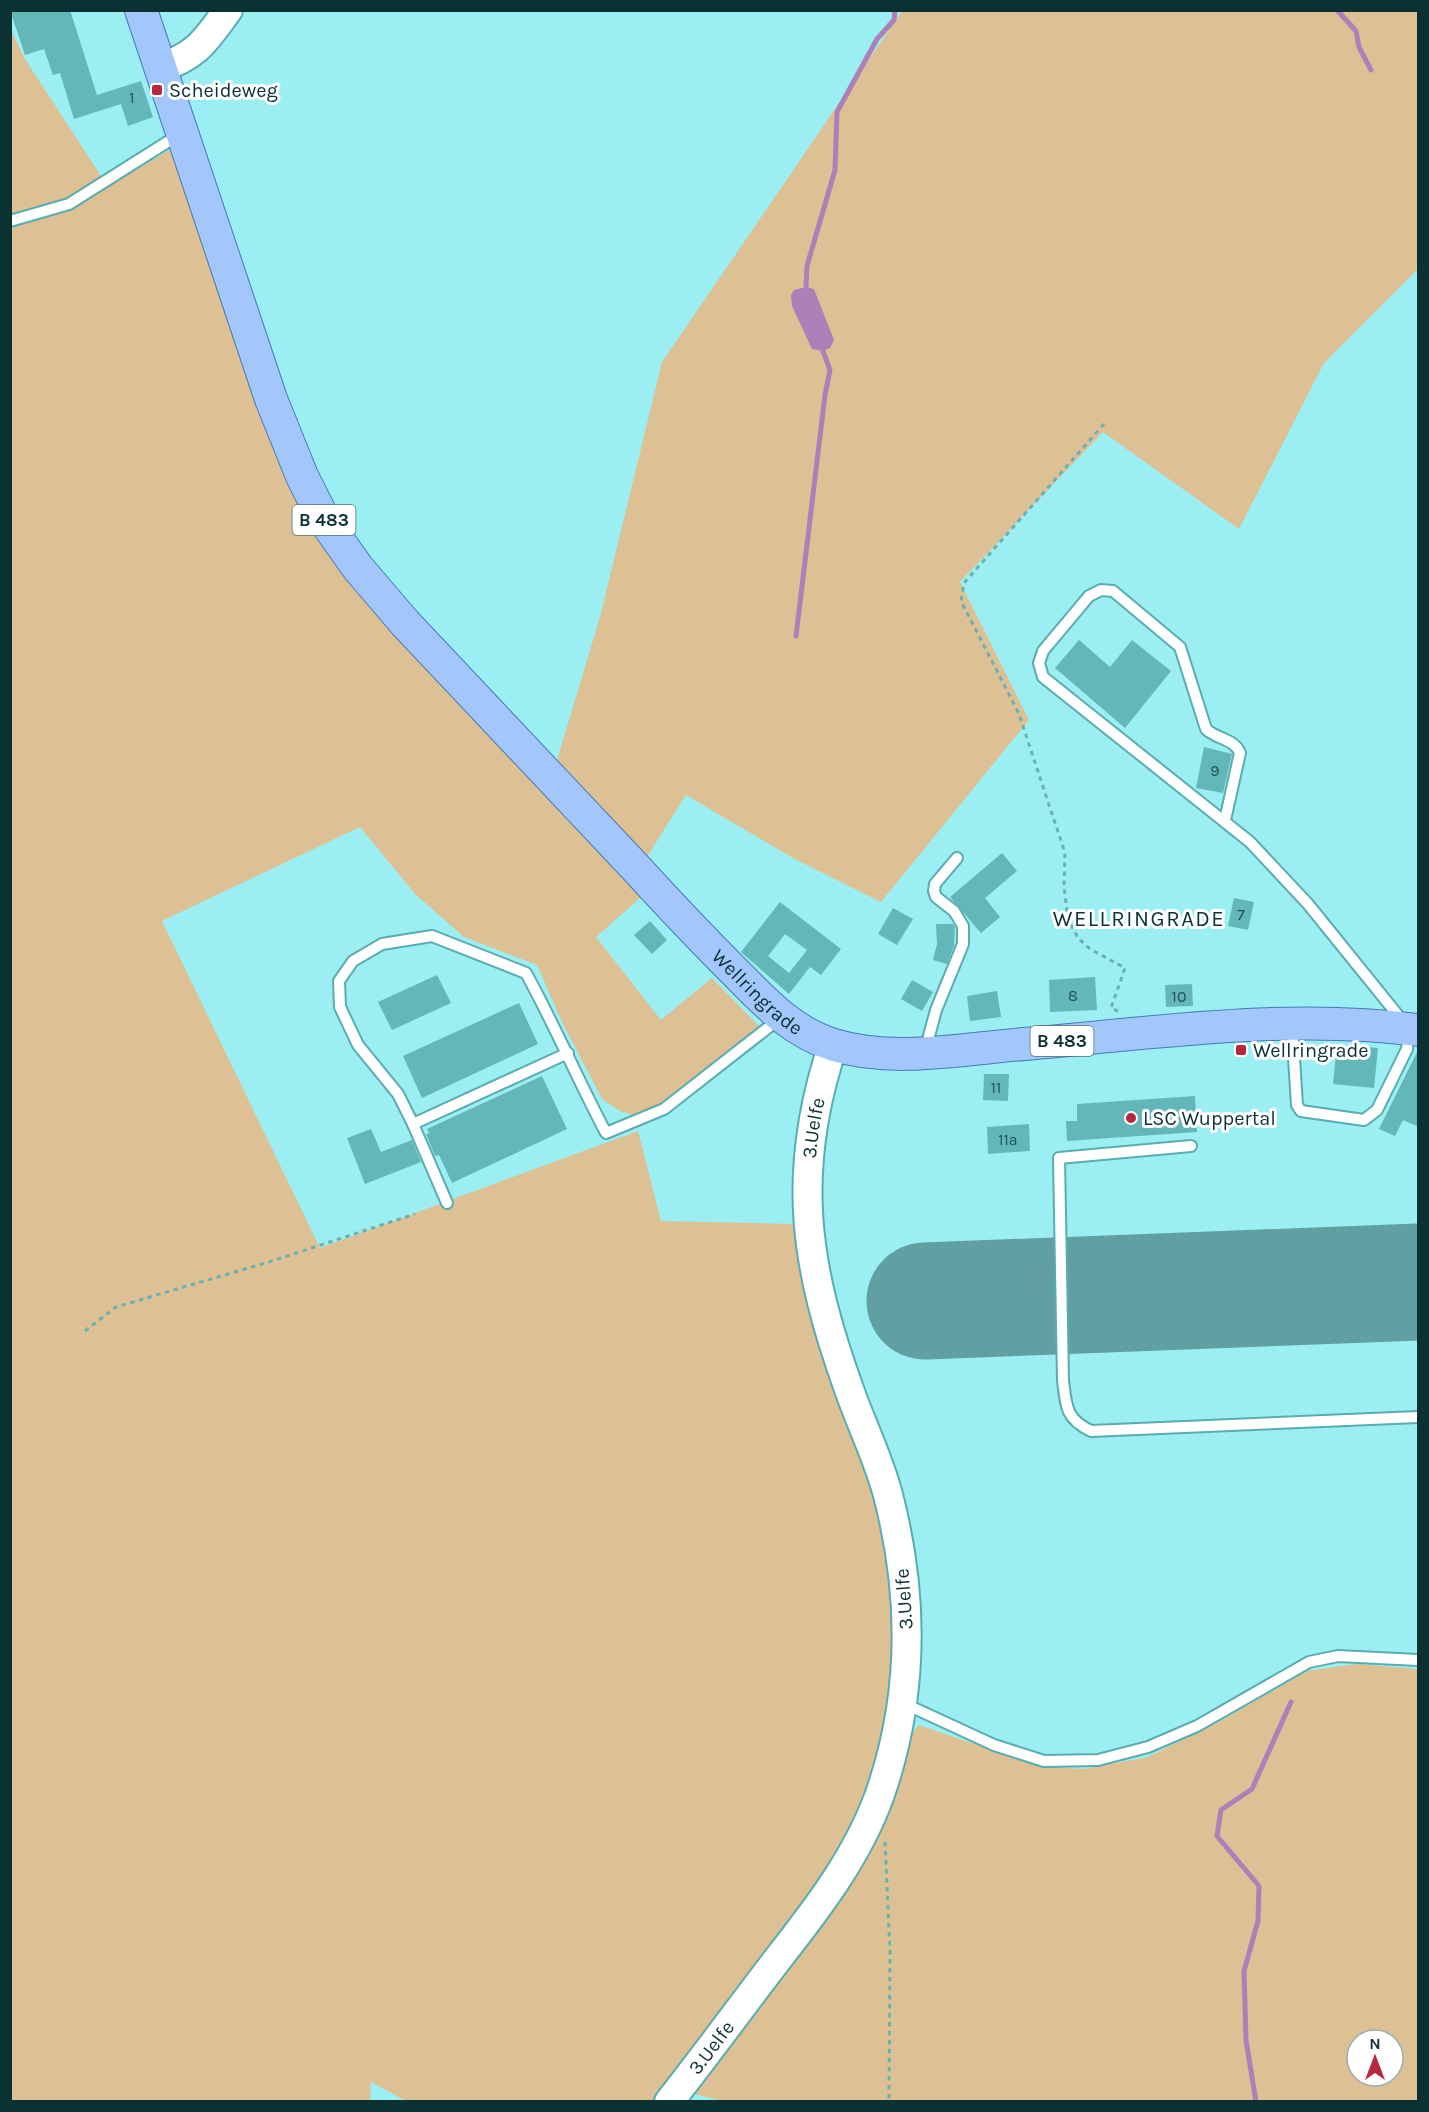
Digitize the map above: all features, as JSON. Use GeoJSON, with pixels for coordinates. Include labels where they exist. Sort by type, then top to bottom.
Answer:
{"type":"FeatureCollection","features":[{"type":"Feature","properties":{"kind":"main road","name":"B 483"},"geometry":{"type":"LineString","coordinates":[[141,10],[183,133]]}},
{"type":"Feature","properties":{"kind":"main road","name":"Wellringrade"},"geometry":{"type":"LineString","coordinates":[[183,133],[271,399],[302,476],[324,520],[357,568],[405,622],[645,878],[781,1018],[797,1029],[833,1045],[875,1052],[925,1051],[1292,1024]]}},
{"type":"Feature","properties":{"kind":"main road","name":"B 483"},"geometry":{"type":"LineString","coordinates":[[1292,1024],[1335,1023],[1414,1029]]}},
{"type":"Feature","properties":{"kind":"street"},"geometry":{"type":"LineString","coordinates":[[160,68],[184,60],[196,50],[228,10]]}},
{"type":"Feature","properties":{"kind":"street","name":"3.Uelfe"},"geometry":{"type":"LineString","coordinates":[[669,2102],[824,1899],[867,1823],[879,1795],[903,1703],[908,1647],[902,1563],[887,1492],[825,1319],[811,1257],[806,1199],[809,1156],[814,1115],[833,1045]]}},
{"type":"Feature","properties":{"kind":"lane"},"geometry":{"type":"LineString","coordinates":[[10,221],[69,204],[183,133]]}},
{"type":"Feature","properties":{"kind":"lane"},"geometry":{"type":"LineString","coordinates":[[1225,820],[1240,753],[1233,743],[1213,735],[1206,729],[1180,647],[1113,591],[1101,590],[1089,596],[1042,651],[1039,663],[1043,677],[1225,820],[1301,897],[1414,1029],[1407,1049],[1377,1110],[1364,1120],[1301,1112],[1297,1105],[1292,1024]]}},
{"type":"Feature","properties":{"kind":"lane"},"geometry":{"type":"LineString","coordinates":[[925,1051],[936,1010],[963,944],[963,927],[954,911],[936,897],[934,891],[935,884],[957,858]]}},
{"type":"Feature","properties":{"kind":"lane"},"geometry":{"type":"LineString","coordinates":[[447,1203],[398,1094],[358,1045],[340,1007],[339,981],[353,961],[382,944],[432,936],[526,973],[606,1133],[664,1109],[781,1018]]}},
{"type":"Feature","properties":{"kind":"lane"},"geometry":{"type":"LineString","coordinates":[[413,1124],[568,1053]]}},
{"type":"Feature","properties":{"kind":"lane"},"geometry":{"type":"LineString","coordinates":[[1191,1146],[1059,1158],[1063,1380],[1066,1404],[1074,1423],[1091,1431],[1419,1417]]}},
{"type":"Feature","properties":{"kind":"lane"},"geometry":{"type":"LineString","coordinates":[[903,1703],[994,1745],[1044,1761],[1098,1760],[1148,1747],[1197,1726],[1309,1662],[1338,1656],[1419,1660]]}},
{"type":"Feature","properties":{"kind":"path"},"geometry":{"type":"LineString","coordinates":[[1104,424],[964,583],[961,601],[1019,714],[1026,733],[1065,853],[1064,886],[1068,919],[1078,938],[1090,949],[1125,968],[1111,1008],[1121,1011]]}},
{"type":"Feature","properties":{"kind":"path"},"geometry":{"type":"LineString","coordinates":[[85,1331],[116,1307],[272,1261],[415,1214]]}},
{"type":"Feature","properties":{"kind":"path"},"geometry":{"type":"LineString","coordinates":[[867,1823],[882,1829],[885,1838],[890,1951],[889,2102]]}},
{"type":"Feature","properties":{"kind":"shaded area"},"geometry":{"type":"Polygon","coordinates":[[[902,11],[1418,11],[1418,269],[1324,363],[1239,529],[1103,432],[960,582],[1029,720],[881,902],[793,858],[686,795],[643,863],[554,770],[600,617],[662,362],[902,11]]]}},
{"type":"Feature","properties":{"kind":"shaded area"},"geometry":{"type":"Polygon","coordinates":[[[10,28],[25,59],[103,179],[78,196],[10,216],[10,28]]]}},
{"type":"Feature","properties":{"kind":"shaded area"},"geometry":{"type":"Polygon","coordinates":[[[175,147],[297,476],[649,890],[596,937],[661,1020],[712,978],[761,1028],[662,1106],[639,1117],[620,1111],[602,1099],[562,1022],[537,965],[464,937],[415,894],[360,827],[162,921],[320,1248],[638,1131],[661,1221],[792,1224],[875,1494],[891,1559],[897,1626],[893,1688],[868,1794],[841,1856],[654,2101],[406,2101],[371,2082],[370,2101],[11,2102],[11,226],[70,208],[175,147]]]}},
{"type":"Feature","properties":{"kind":"shaded area"},"geometry":{"type":"Polygon","coordinates":[[[806,287],[814,289],[834,340],[830,348],[823,351],[812,349],[792,306],[791,295],[794,290],[806,287]]]}},
{"type":"Feature","properties":{"kind":"shaded area"},"geometry":{"type":"Polygon","coordinates":[[[1356,1664],[1418,1669],[1418,2101],[726,2102],[687,2092],[790,1958],[905,1742],[919,1725],[1039,1766],[1084,1769],[1148,1757],[1224,1719],[1307,1671],[1356,1664]]]}},
{"type":"Feature","properties":{"kind":"building"},"geometry":{"type":"Polygon","coordinates":[[[10,10],[70,10],[97,95],[141,81],[153,117],[128,126],[121,104],[74,119],[60,73],[53,75],[44,49],[25,55],[10,10]]]}},
{"type":"Feature","properties":{"kind":"building"},"geometry":{"type":"Polygon","coordinates":[[[1079,640],[1110,667],[1132,640],[1171,671],[1125,728],[1055,668],[1079,640]]]}},
{"type":"Feature","properties":{"kind":"building"},"geometry":{"type":"Polygon","coordinates":[[[1204,747],[1232,754],[1223,793],[1196,788],[1204,747]]]}},
{"type":"Feature","properties":{"kind":"building"},"geometry":{"type":"Polygon","coordinates":[[[1002,853],[1017,871],[985,898],[1000,917],[981,933],[950,897],[1002,853]]]}},
{"type":"Feature","properties":{"kind":"building"},"geometry":{"type":"Polygon","coordinates":[[[1234,898],[1254,902],[1248,930],[1228,926],[1234,898]]]}},
{"type":"Feature","properties":{"kind":"building"},"geometry":{"type":"Polygon","coordinates":[[[780,902],[841,949],[821,975],[810,967],[789,994],[741,952],[780,902]],[[785,934],[768,956],[789,973],[807,950],[785,934]]]}},
{"type":"Feature","properties":{"kind":"building"},"geometry":{"type":"Polygon","coordinates":[[[893,908],[913,919],[897,945],[878,934],[893,908]]]}},
{"type":"Feature","properties":{"kind":"building"},"geometry":{"type":"Polygon","coordinates":[[[650,921],[667,940],[652,954],[634,935],[650,921]]]}},
{"type":"Feature","properties":{"kind":"building"},"geometry":{"type":"Polygon","coordinates":[[[936,924],[953,924],[955,927],[954,946],[947,964],[933,960],[937,944],[936,924]]]}},
{"type":"Feature","properties":{"kind":"building"},"geometry":{"type":"Polygon","coordinates":[[[437,975],[451,1003],[392,1030],[378,1002],[437,975]]]}},
{"type":"Feature","properties":{"kind":"building"},"geometry":{"type":"Polygon","coordinates":[[[1095,977],[1097,1010],[1050,1012],[1049,980],[1095,977]]]}},
{"type":"Feature","properties":{"kind":"building"},"geometry":{"type":"Polygon","coordinates":[[[912,980],[933,992],[922,1011],[901,999],[912,980]]]}},
{"type":"Feature","properties":{"kind":"building"},"geometry":{"type":"Polygon","coordinates":[[[1192,984],[1193,1006],[1166,1007],[1165,985],[1192,984]]]}},
{"type":"Feature","properties":{"kind":"building"},"geometry":{"type":"Polygon","coordinates":[[[997,991],[1001,1017],[970,1021],[967,996],[997,991]]]}},
{"type":"Feature","properties":{"kind":"building"},"geometry":{"type":"Polygon","coordinates":[[[519,1003],[538,1044],[422,1098],[403,1056],[519,1003]]]}},
{"type":"Feature","properties":{"kind":"building"},"geometry":{"type":"Polygon","coordinates":[[[1337,1045],[1378,1048],[1374,1088],[1333,1084],[1337,1045]]]}},
{"type":"Feature","properties":{"kind":"building"},"geometry":{"type":"Polygon","coordinates":[[[1419,1048],[1419,1127],[1403,1120],[1395,1136],[1379,1129],[1419,1048]]]}},
{"type":"Feature","properties":{"kind":"building"},"geometry":{"type":"Polygon","coordinates":[[[984,1074],[1009,1074],[1008,1101],[983,1100],[984,1074]]]}},
{"type":"Feature","properties":{"kind":"building"},"geometry":{"type":"Polygon","coordinates":[[[542,1076],[567,1129],[452,1183],[439,1155],[435,1156],[426,1134],[429,1133],[427,1129],[542,1076]]]}},
{"type":"Feature","properties":{"kind":"building","name":"LSC Wuppertal"},"geometry":{"type":"Polygon","coordinates":[[[1195,1096],[1197,1132],[1067,1141],[1066,1121],[1077,1121],[1077,1104],[1195,1096]]]}},
{"type":"Feature","properties":{"kind":"building"},"geometry":{"type":"Polygon","coordinates":[[[1029,1124],[1030,1151],[988,1154],[987,1127],[1029,1124]]]}},
{"type":"Feature","properties":{"kind":"building"},"geometry":{"type":"Polygon","coordinates":[[[371,1129],[381,1152],[412,1140],[421,1162],[365,1184],[347,1138],[371,1129]]]}},
{"type":"Feature","properties":{"kind":"waterway"},"geometry":{"type":"LineString","coordinates":[[806,287],[807,266],[835,170],[837,112],[877,39],[894,20],[895,10]]}},
{"type":"Feature","properties":{"kind":"waterway"},"geometry":{"type":"LineString","coordinates":[[1337,10],[1356,31],[1359,47],[1371,70]]}},
{"type":"Feature","properties":{"kind":"waterway"},"geometry":{"type":"LineString","coordinates":[[796,636],[830,370],[823,351]]}},
{"type":"Feature","properties":{"kind":"waterway"},"geometry":{"type":"LineString","coordinates":[[1256,2102],[1246,2040],[1244,1971],[1258,1921],[1259,1886],[1217,1836],[1221,1810],[1252,1789],[1291,1702]]}},
{"type":"Feature","properties":{"kind":"runway"},"geometry":{"type":"LineString","coordinates":[[925,1301],[1418,1282]]}},
{"type":"Feature","properties":{"kind":"place","name":"Scheideweg"},"geometry":{"type":"Point","coordinates":[157,90]}},
{"type":"Feature","properties":{"kind":"place","name":"Wellringrade"},"geometry":{"type":"Point","coordinates":[1241,1050]}},
{"type":"Feature","properties":{"kind":"place","name":"LSC Wuppertal"},"geometry":{"type":"Point","coordinates":[1131,1118]}},
{"type":"Feature","properties":{"kind":"district","name":"WELLRINGRADE"},"geometry":{"type":"Point","coordinates":[1139,919]}}]}
